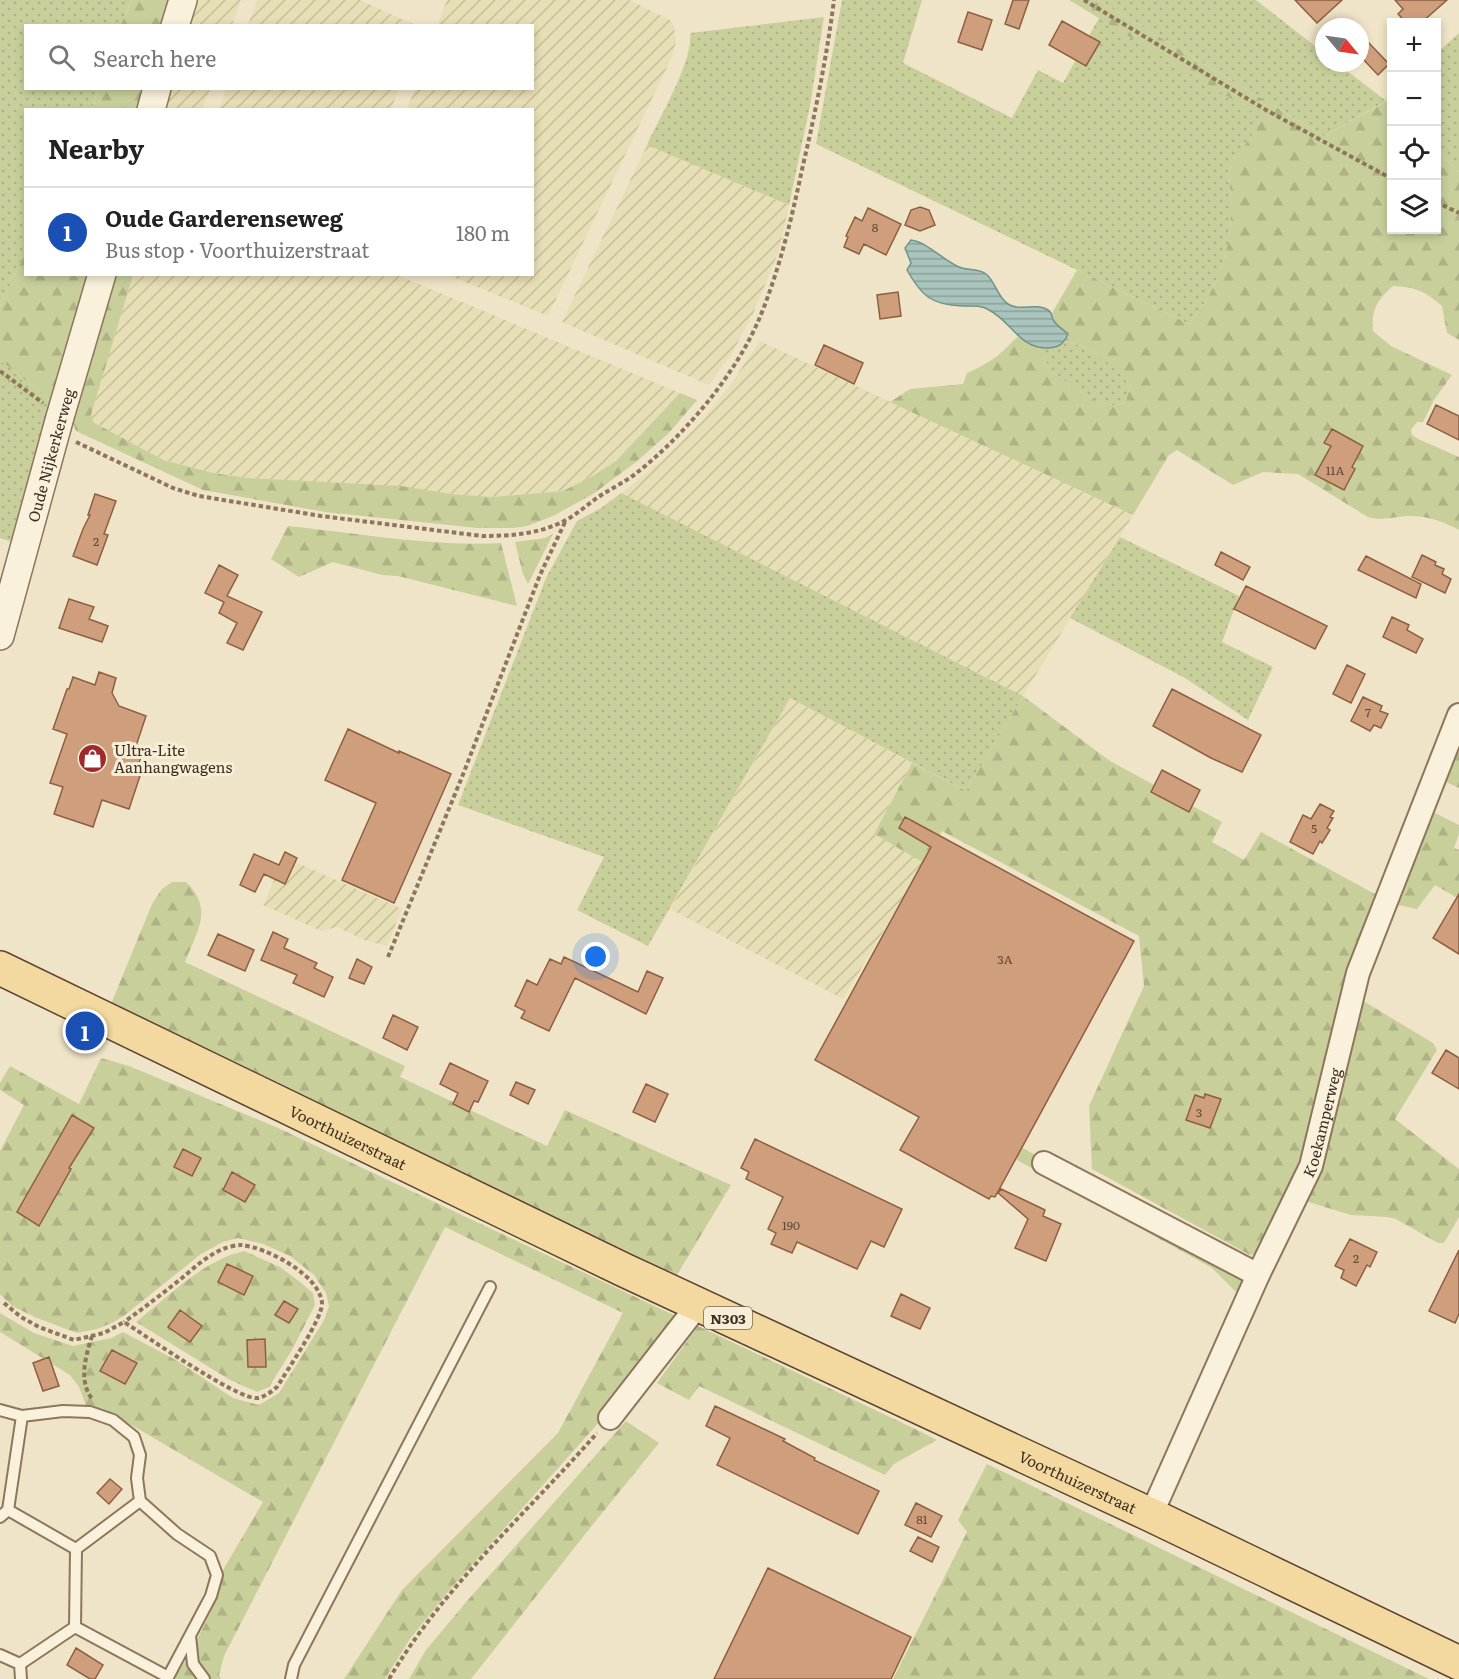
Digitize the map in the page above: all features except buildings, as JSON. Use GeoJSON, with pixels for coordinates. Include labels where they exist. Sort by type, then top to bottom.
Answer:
{"type":"FeatureCollection","features":[{"type":"Feature","properties":{"kind":"main road","name":"Voorthuizerstraat"},"geometry":{"type":"LineString","coordinates":[[0,968],[696,1303],[1151,1515],[1459,1663]]}},
{"type":"Feature","properties":{"kind":"street"},"geometry":{"type":"LineString","coordinates":[[177,24],[183,0]]}},
{"type":"Feature","properties":{"kind":"street"},"geometry":{"type":"LineString","coordinates":[[152,108],[156,90]]}},
{"type":"Feature","properties":{"kind":"street","name":"Oude Nijkerkerweg"},"geometry":{"type":"LineString","coordinates":[[0,636],[101,276]]}},
{"type":"Feature","properties":{"kind":"street","name":"Koekamperweg"},"geometry":{"type":"LineString","coordinates":[[1151,1515],[1258,1275],[1311,1166],[1358,973],[1459,715]]}},
{"type":"Feature","properties":{"kind":"street"},"geometry":{"type":"LineString","coordinates":[[1044,1163],[1258,1275]]}},
{"type":"Feature","properties":{"kind":"street"},"geometry":{"type":"LineString","coordinates":[[610,1418],[691,1314],[696,1303]]}},
{"type":"Feature","properties":{"kind":"lane"},"geometry":{"type":"LineString","coordinates":[[291,1679],[294,1665],[490,1287]]}},
{"type":"Feature","properties":{"kind":"lane"},"geometry":{"type":"LineString","coordinates":[[0,1410],[22,1416],[63,1411],[90,1412],[113,1420],[134,1437],[140,1455],[137,1478],[140,1501],[177,1534],[210,1557],[217,1575],[211,1596],[167,1678],[75,1627]]}},
{"type":"Feature","properties":{"kind":"lane"},"geometry":{"type":"LineString","coordinates":[[22,1416],[4,1513],[76,1549]]}},
{"type":"Feature","properties":{"kind":"lane"},"geometry":{"type":"LineString","coordinates":[[76,1549],[140,1501]]}},
{"type":"Feature","properties":{"kind":"lane"},"geometry":{"type":"LineString","coordinates":[[75,1627],[76,1549]]}},
{"type":"Feature","properties":{"kind":"lane"},"geometry":{"type":"LineString","coordinates":[[20,1664],[75,1627]]}},
{"type":"Feature","properties":{"kind":"lane"},"geometry":{"type":"LineString","coordinates":[[190,1636],[193,1664],[204,1679]]}},
{"type":"Feature","properties":{"kind":"lane"},"geometry":{"type":"LineString","coordinates":[[0,1654],[20,1664]]}},
{"type":"Feature","properties":{"kind":"lane"},"geometry":{"type":"LineString","coordinates":[[20,1664],[21,1679]]}},
{"type":"Feature","properties":{"kind":"path"},"geometry":{"type":"LineString","coordinates":[[0,371],[17,382],[58,425],[173,488],[199,496],[321,516],[482,536],[508,536],[538,531],[566,520],[633,476],[672,441],[731,368],[759,318],[783,254],[815,116],[834,0]]}},
{"type":"Feature","properties":{"kind":"path"},"geometry":{"type":"LineString","coordinates":[[1084,0],[1266,110],[1387,176]]}},
{"type":"Feature","properties":{"kind":"path"},"geometry":{"type":"LineString","coordinates":[[1441,204],[1459,213]]}},
{"type":"Feature","properties":{"kind":"path"},"geometry":{"type":"LineString","coordinates":[[388,957],[462,777],[540,575],[566,520]]}},
{"type":"Feature","properties":{"kind":"path"},"geometry":{"type":"LineString","coordinates":[[4,1303],[21,1317],[39,1327],[74,1340],[92,1336],[124,1323],[206,1259],[224,1249],[240,1245],[285,1261],[319,1291],[322,1305],[318,1318],[277,1387],[268,1395],[255,1398],[240,1394],[216,1381],[124,1323]]}},
{"type":"Feature","properties":{"kind":"path"},"geometry":{"type":"LineString","coordinates":[[92,1336],[84,1371],[87,1392],[97,1406],[113,1420]]}},
{"type":"Feature","properties":{"kind":"path"},"geometry":{"type":"LineString","coordinates":[[389,1679],[409,1645],[441,1604],[610,1418]]}},
{"type":"Feature","properties":{"kind":"shaded area"},"geometry":{"type":"Polygon","coordinates":[[[195,0],[241,0],[232,24],[188,24],[195,0]]]}},
{"type":"Feature","properties":{"kind":"shaded area"},"geometry":{"type":"Polygon","coordinates":[[[257,0],[360,0],[413,24],[248,24],[257,0]]]}},
{"type":"Feature","properties":{"kind":"shaded area"},"geometry":{"type":"Polygon","coordinates":[[[447,0],[629,0],[670,20],[674,26],[676,42],[672,57],[548,316],[450,276],[534,276],[534,108],[407,108],[415,90],[534,90],[534,24],[438,24],[447,0]]]}},
{"type":"Feature","properties":{"kind":"shaded area"},"geometry":{"type":"Polygon","coordinates":[[[168,90],[210,90],[202,108],[163,108],[168,90]]]}},
{"type":"Feature","properties":{"kind":"shaded area"},"geometry":{"type":"Polygon","coordinates":[[[225,90],[399,90],[391,108],[219,108],[225,90]]]}},
{"type":"Feature","properties":{"kind":"shaded area"},"geometry":{"type":"Polygon","coordinates":[[[647,145],[789,205],[779,251],[753,314],[732,353],[709,385],[562,322],[647,145]]]}},
{"type":"Feature","properties":{"kind":"shaded area"},"geometry":{"type":"Polygon","coordinates":[[[132,276],[399,276],[680,393],[616,461],[591,477],[563,491],[493,497],[248,478],[213,473],[163,460],[93,422],[91,415],[132,276]]]}},
{"type":"Feature","properties":{"kind":"shaded area"},"geometry":{"type":"Polygon","coordinates":[[[760,341],[1133,515],[1023,696],[621,494],[668,455],[699,424],[730,385],[760,341]]]}},
{"type":"Feature","properties":{"kind":"shaded area"},"geometry":{"type":"Polygon","coordinates":[[[790,698],[912,763],[874,834],[924,863],[843,999],[670,909],[790,698]]]}},
{"type":"Feature","properties":{"kind":"shaded area"},"geometry":{"type":"Polygon","coordinates":[[[284,857],[402,909],[387,946],[364,940],[337,927],[321,931],[263,905],[284,857]]]}},
{"type":"Feature","properties":{"kind":"green space"},"geometry":{"type":"Polygon","coordinates":[[[0,0],[132,0],[120,24],[24,24],[24,90],[98,90],[92,108],[24,108],[24,256],[0,306],[0,0]]]}},
{"type":"Feature","properties":{"kind":"green space"},"geometry":{"type":"Polygon","coordinates":[[[132,0],[173,0],[165,24],[121,24],[132,0]]]}},
{"type":"Feature","properties":{"kind":"green space"},"geometry":{"type":"Polygon","coordinates":[[[842,0],[922,0],[903,63],[1012,118],[1038,70],[1063,83],[1099,18],[1264,118],[1228,171],[1231,218],[1227,248],[1210,293],[1189,324],[816,144],[842,0]]]}},
{"type":"Feature","properties":{"kind":"green space"},"geometry":{"type":"Polygon","coordinates":[[[1069,0],[1098,0],[1324,136],[1387,101],[1387,234],[1441,234],[1441,154],[1459,172],[1459,340],[1447,333],[1442,306],[1425,293],[1408,287],[1393,286],[1379,301],[1374,311],[1373,331],[1391,346],[1452,375],[1434,400],[1423,422],[1417,422],[1411,430],[1412,435],[1418,439],[1459,457],[1459,530],[1440,521],[1420,516],[1383,519],[1368,517],[1298,474],[1263,472],[1233,485],[1177,450],[1169,455],[1133,515],[890,402],[910,389],[963,384],[967,373],[994,358],[1017,337],[1038,347],[1050,369],[1072,387],[1099,402],[1117,406],[1126,401],[1130,385],[1101,357],[1065,341],[1068,334],[1054,321],[1052,313],[1077,270],[1189,324],[1206,301],[1223,263],[1227,248],[1231,218],[1228,171],[1263,118],[1069,0]]]}},
{"type":"Feature","properties":{"kind":"green space"},"geometry":{"type":"Polygon","coordinates":[[[1098,0],[1256,0],[1315,46],[1315,72],[1349,72],[1386,101],[1324,136],[1098,0]]]}},
{"type":"Feature","properties":{"kind":"green space"},"geometry":{"type":"Polygon","coordinates":[[[824,17],[810,106],[789,205],[647,145],[687,58],[690,33],[824,17]]]}},
{"type":"Feature","properties":{"kind":"green space"},"geometry":{"type":"Polygon","coordinates":[[[1459,33],[1459,172],[1441,154],[1441,49],[1459,33]]]}},
{"type":"Feature","properties":{"kind":"green space"},"geometry":{"type":"Polygon","coordinates":[[[98,90],[146,90],[140,108],[93,108],[98,90]]]}},
{"type":"Feature","properties":{"kind":"green space"},"geometry":{"type":"Polygon","coordinates":[[[24,256],[24,276],[93,276],[56,405],[0,360],[0,306],[24,256]]]}},
{"type":"Feature","properties":{"kind":"green space"},"geometry":{"type":"Polygon","coordinates":[[[111,276],[133,276],[91,415],[93,422],[163,460],[213,473],[248,478],[401,486],[451,494],[493,497],[563,491],[616,461],[680,393],[697,400],[669,433],[636,462],[593,494],[553,516],[527,526],[513,528],[477,528],[325,512],[203,490],[76,431],[70,416],[111,276]]]}},
{"type":"Feature","properties":{"kind":"green space"},"geometry":{"type":"Polygon","coordinates":[[[1065,341],[1093,352],[1116,370],[1130,385],[1126,401],[1117,406],[1099,402],[1072,387],[1050,369],[1038,347],[1056,347],[1065,341]]]}},
{"type":"Feature","properties":{"kind":"green space"},"geometry":{"type":"Polygon","coordinates":[[[0,360],[56,405],[15,543],[0,538],[0,360]]]}},
{"type":"Feature","properties":{"kind":"green space"},"geometry":{"type":"Polygon","coordinates":[[[621,493],[1023,696],[966,791],[790,698],[648,946],[577,910],[604,857],[458,805],[546,578],[577,521],[601,508],[621,493]]]}},
{"type":"Feature","properties":{"kind":"green space"},"geometry":{"type":"Polygon","coordinates":[[[288,526],[395,539],[475,544],[501,543],[517,606],[333,562],[299,577],[271,559],[288,526]]]}},
{"type":"Feature","properties":{"kind":"green space"},"geometry":{"type":"Polygon","coordinates":[[[553,534],[528,584],[523,574],[515,542],[545,538],[553,534]]]}},
{"type":"Feature","properties":{"kind":"green space"},"geometry":{"type":"Polygon","coordinates":[[[1120,537],[1239,596],[1222,642],[1273,667],[1248,720],[1185,678],[1070,618],[1120,537]]]}},
{"type":"Feature","properties":{"kind":"green space"},"geometry":{"type":"Polygon","coordinates":[[[1023,696],[1110,761],[1222,822],[1212,842],[1244,860],[1261,832],[1375,894],[1341,994],[1306,1144],[1261,1252],[1250,1255],[1092,1169],[1089,1106],[1144,986],[1139,936],[942,831],[924,863],[874,834],[912,763],[966,791],[1023,696]]]}},
{"type":"Feature","properties":{"kind":"green space"},"geometry":{"type":"Polygon","coordinates":[[[1459,743],[1459,788],[1444,781],[1459,743]]]}},
{"type":"Feature","properties":{"kind":"green space"},"geometry":{"type":"Polygon","coordinates":[[[1431,811],[1459,825],[1459,834],[1454,848],[1459,850],[1459,899],[1435,885],[1417,909],[1394,904],[1431,811]]]}},
{"type":"Feature","properties":{"kind":"green space"},"geometry":{"type":"Polygon","coordinates":[[[172,882],[186,882],[194,892],[201,911],[198,930],[185,962],[405,1066],[400,1077],[547,1146],[565,1110],[731,1185],[677,1275],[111,1004],[152,904],[162,889],[172,882]]]}},
{"type":"Feature","properties":{"kind":"green space"},"geometry":{"type":"Polygon","coordinates":[[[1360,999],[1433,1043],[1437,1050],[1395,1119],[1459,1169],[1459,1217],[1444,1243],[1438,1243],[1396,1219],[1351,1215],[1302,1200],[1360,999]]]}},
{"type":"Feature","properties":{"kind":"green space"},"geometry":{"type":"Polygon","coordinates":[[[101,1058],[129,1066],[276,1127],[680,1318],[634,1381],[452,1587],[410,1639],[385,1679],[344,1679],[402,1590],[558,1433],[623,1313],[445,1227],[224,1656],[219,1675],[221,1679],[175,1679],[210,1614],[219,1587],[220,1575],[263,1502],[116,1416],[87,1408],[79,1387],[70,1375],[0,1332],[0,1313],[34,1333],[73,1346],[111,1338],[123,1332],[176,1360],[233,1398],[259,1405],[279,1393],[324,1320],[329,1306],[326,1293],[314,1275],[290,1256],[263,1244],[238,1238],[223,1242],[201,1254],[125,1315],[97,1329],[77,1333],[12,1306],[0,1294],[0,1151],[24,1105],[0,1090],[0,1083],[10,1066],[79,1104],[101,1058]]]}},
{"type":"Feature","properties":{"kind":"green space"},"geometry":{"type":"Polygon","coordinates":[[[1019,1146],[1252,1275],[1240,1296],[1212,1268],[1017,1160],[1019,1146]]]}},
{"type":"Feature","properties":{"kind":"green space"},"geometry":{"type":"Polygon","coordinates":[[[244,1251],[280,1267],[300,1282],[313,1293],[315,1305],[292,1350],[269,1387],[257,1392],[230,1380],[136,1322],[200,1271],[244,1251]]]}},
{"type":"Feature","properties":{"kind":"green space"},"geometry":{"type":"Polygon","coordinates":[[[698,1326],[937,1440],[894,1464],[885,1475],[699,1386],[689,1400],[657,1383],[698,1326]]]}},
{"type":"Feature","properties":{"kind":"green space"},"geometry":{"type":"Polygon","coordinates":[[[626,1421],[659,1443],[471,1679],[409,1679],[426,1650],[467,1601],[626,1421]]]}},
{"type":"Feature","properties":{"kind":"green space"},"geometry":{"type":"Polygon","coordinates":[[[987,1464],[1429,1679],[893,1679],[967,1532],[958,1520],[987,1464]]]}},
{"type":"Feature","properties":{"kind":"water"},"geometry":{"type":"Polygon","coordinates":[[[911,240],[923,244],[959,267],[986,274],[1008,304],[1048,310],[1055,323],[1068,334],[1064,341],[1054,347],[1036,347],[1021,338],[1003,320],[986,308],[951,305],[928,297],[917,286],[907,270],[911,263],[905,248],[911,240]]]}},
{"type":"Feature","properties":{"kind":"place","name":"Ultra-Lite Aanhangwagens"},"geometry":{"type":"Point","coordinates":[93,758]}},
{"type":"Feature","properties":{"kind":"place","name":"Oude Garderenseweg"},"geometry":{"type":"Point","coordinates":[85,1031]}}]}
